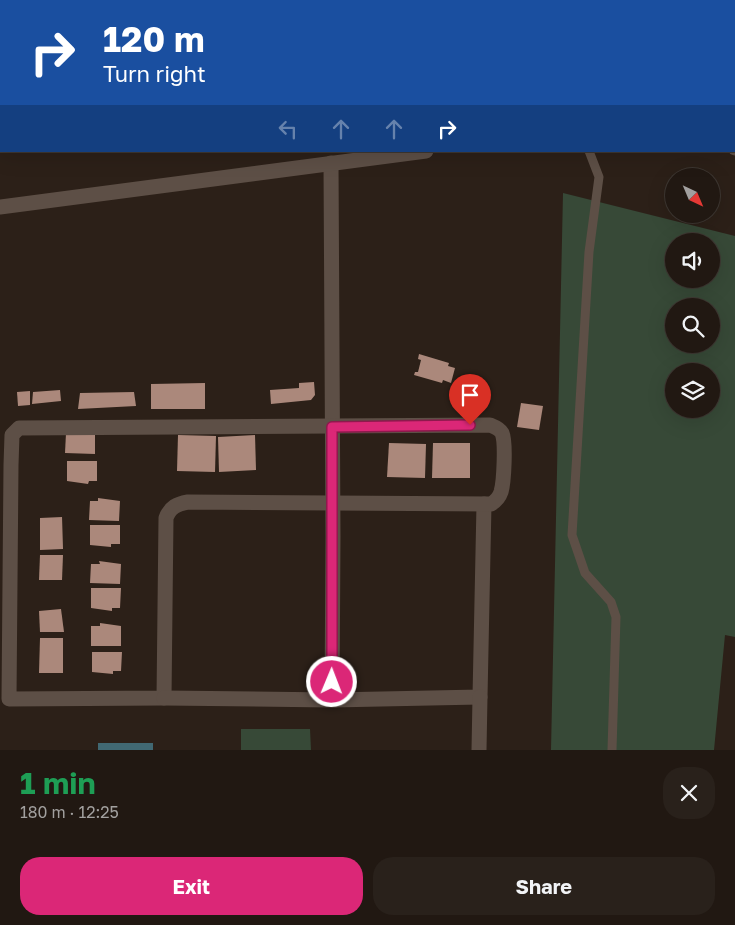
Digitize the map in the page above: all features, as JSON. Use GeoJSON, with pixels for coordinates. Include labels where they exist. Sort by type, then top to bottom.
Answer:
{"type":"FeatureCollection","features":[{"type":"Feature","properties":{"kind":"street"},"geometry":{"type":"LineString","coordinates":[[0,207],[418,152]]}},
{"type":"Feature","properties":{"kind":"street"},"geometry":{"type":"LineString","coordinates":[[331,163],[332,700]]}},
{"type":"Feature","properties":{"kind":"street"},"geometry":{"type":"LineString","coordinates":[[164,698],[166,518],[169,510],[178,504],[188,502],[484,504],[497,501],[501,492],[503,434],[498,428],[490,425],[19,428],[12,434],[5,465],[5,674],[9,698],[332,700],[480,698]]}},
{"type":"Feature","properties":{"kind":"street"},"geometry":{"type":"LineString","coordinates":[[479,750],[484,504]]}},
{"type":"Feature","properties":{"kind":"lane"},"geometry":{"type":"LineString","coordinates":[[589,152],[599,177],[589,252],[572,535],[585,573],[610,602],[616,616],[612,750]]}},
{"type":"Feature","properties":{"kind":"green space"},"geometry":{"type":"Polygon","coordinates":[[[563,193],[665,218],[665,223],[683,223],[735,236],[735,637],[725,635],[714,750],[551,750],[563,193]]]}},
{"type":"Feature","properties":{"kind":"green space"},"geometry":{"type":"Polygon","coordinates":[[[241,729],[310,729],[311,750],[241,750],[241,729]]]}},
{"type":"Feature","properties":{"kind":"water"},"geometry":{"type":"Polygon","coordinates":[[[98,743],[153,743],[153,750],[98,750],[98,743]]]}},
{"type":"Feature","properties":{"kind":"building"},"geometry":{"type":"Polygon","coordinates":[[[419,354],[449,363],[448,366],[455,368],[451,383],[443,380],[442,383],[414,375],[415,372],[418,372],[421,360],[418,359],[419,354]]]}},
{"type":"Feature","properties":{"kind":"building"},"geometry":{"type":"Polygon","coordinates":[[[314,382],[315,395],[311,400],[271,404],[270,390],[299,388],[299,383],[314,382]]]}},
{"type":"Feature","properties":{"kind":"building"},"geometry":{"type":"Polygon","coordinates":[[[205,383],[205,409],[151,409],[151,384],[205,383]]]}},
{"type":"Feature","properties":{"kind":"building"},"geometry":{"type":"Polygon","coordinates":[[[60,390],[61,401],[32,404],[33,392],[60,390]]]}},
{"type":"Feature","properties":{"kind":"building"},"geometry":{"type":"Polygon","coordinates":[[[30,391],[30,405],[18,406],[17,392],[30,391]]]}},
{"type":"Feature","properties":{"kind":"building"},"geometry":{"type":"Polygon","coordinates":[[[134,392],[136,406],[78,409],[80,393],[134,392]]]}},
{"type":"Feature","properties":{"kind":"building"},"geometry":{"type":"Polygon","coordinates":[[[521,403],[543,406],[539,430],[517,427],[521,403]]]}},
{"type":"Feature","properties":{"kind":"building"},"geometry":{"type":"Polygon","coordinates":[[[66,433],[95,434],[95,454],[65,453],[66,433]]]}},
{"type":"Feature","properties":{"kind":"building"},"geometry":{"type":"Polygon","coordinates":[[[178,435],[216,436],[215,472],[177,471],[178,435]]]}},
{"type":"Feature","properties":{"kind":"building"},"geometry":{"type":"Polygon","coordinates":[[[255,435],[256,470],[219,472],[218,437],[255,435]]]}},
{"type":"Feature","properties":{"kind":"building"},"geometry":{"type":"Polygon","coordinates":[[[389,443],[426,444],[425,478],[387,477],[389,443]]]}},
{"type":"Feature","properties":{"kind":"building"},"geometry":{"type":"Polygon","coordinates":[[[433,443],[470,443],[470,478],[432,478],[433,443]]]}},
{"type":"Feature","properties":{"kind":"building"},"geometry":{"type":"Polygon","coordinates":[[[67,461],[97,461],[97,481],[89,481],[88,484],[67,481],[67,461]]]}},
{"type":"Feature","properties":{"kind":"building"},"geometry":{"type":"Polygon","coordinates":[[[98,498],[120,501],[119,521],[89,520],[90,501],[98,501],[98,498]]]}},
{"type":"Feature","properties":{"kind":"building"},"geometry":{"type":"Polygon","coordinates":[[[62,517],[63,549],[40,550],[40,518],[62,517]]]}},
{"type":"Feature","properties":{"kind":"building"},"geometry":{"type":"Polygon","coordinates":[[[90,525],[120,525],[120,544],[111,544],[111,547],[90,545],[90,525]]]}},
{"type":"Feature","properties":{"kind":"building"},"geometry":{"type":"Polygon","coordinates":[[[40,555],[63,555],[62,580],[39,580],[40,555]]]}},
{"type":"Feature","properties":{"kind":"building"},"geometry":{"type":"Polygon","coordinates":[[[99,561],[121,564],[120,584],[90,583],[91,564],[100,564],[99,561]]]}},
{"type":"Feature","properties":{"kind":"building"},"geometry":{"type":"Polygon","coordinates":[[[91,588],[121,588],[120,608],[112,608],[112,611],[91,608],[91,588]]]}},
{"type":"Feature","properties":{"kind":"building"},"geometry":{"type":"Polygon","coordinates":[[[61,609],[64,632],[40,632],[39,611],[61,609]]]}},
{"type":"Feature","properties":{"kind":"building"},"geometry":{"type":"Polygon","coordinates":[[[100,623],[121,626],[121,646],[91,646],[91,626],[100,626],[100,623]]]}},
{"type":"Feature","properties":{"kind":"building"},"geometry":{"type":"Polygon","coordinates":[[[40,638],[63,638],[63,673],[39,673],[40,638]]]}},
{"type":"Feature","properties":{"kind":"building"},"geometry":{"type":"Polygon","coordinates":[[[92,652],[122,652],[121,671],[113,671],[113,674],[92,672],[92,652]]]}},
{"type":"Feature","properties":{"kind":"route"},"geometry":{"type":"LineString","coordinates":[[332,682],[332,427],[470,425]]}}]}
